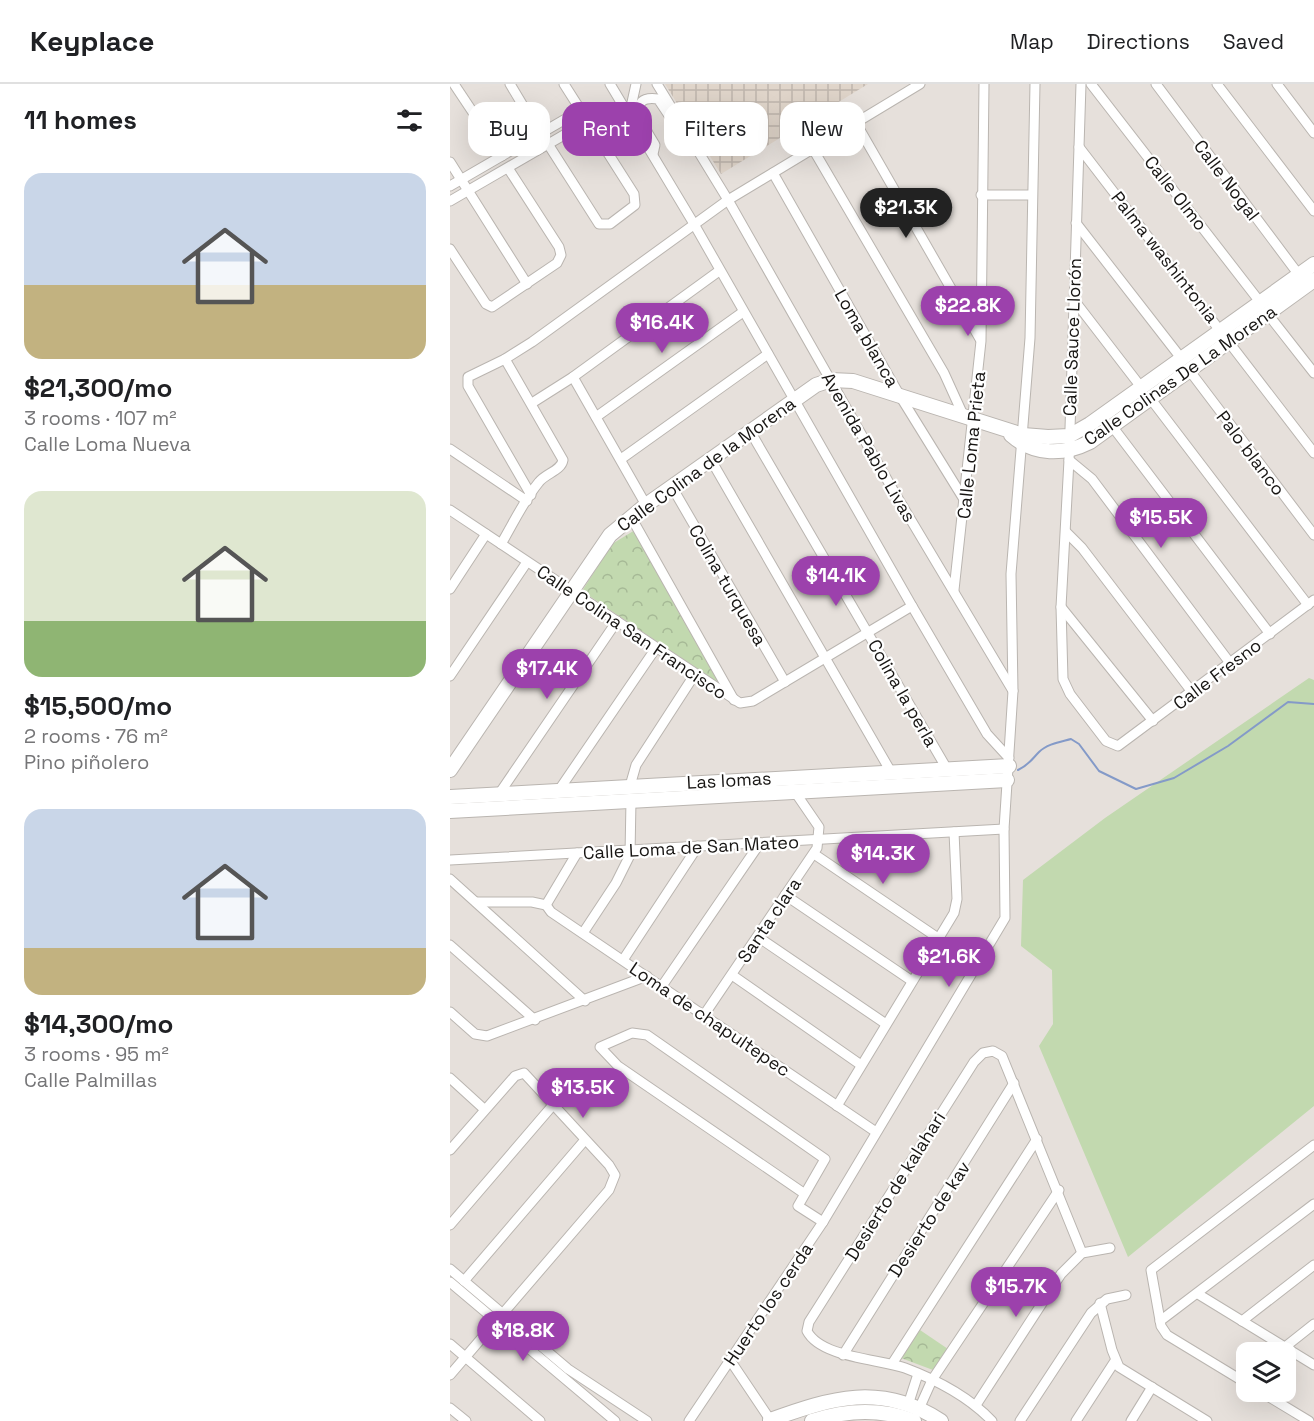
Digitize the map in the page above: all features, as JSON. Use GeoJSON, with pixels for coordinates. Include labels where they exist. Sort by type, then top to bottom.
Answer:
{"type":"FeatureCollection","features":[{"type":"Feature","properties":{"kind":"street"},"geometry":{"type":"LineString","coordinates":[[454,84],[468,105]]}},
{"type":"Feature","properties":{"kind":"street"},"geometry":{"type":"LineString","coordinates":[[510,84],[521,102]]}},
{"type":"Feature","properties":{"kind":"street"},"geometry":{"type":"LineString","coordinates":[[564,84],[576,102]]}},
{"type":"Feature","properties":{"kind":"street"},"geometry":{"type":"LineString","coordinates":[[610,84],[621,102]]}},
{"type":"Feature","properties":{"kind":"street"},"geometry":{"type":"LineString","coordinates":[[632,102],[636,84]]}},
{"type":"Feature","properties":{"kind":"street"},"geometry":{"type":"LineString","coordinates":[[657,84],[668,102]]}},
{"type":"Feature","properties":{"kind":"street"},"geometry":{"type":"LineString","coordinates":[[865,118],[920,84]]}},
{"type":"Feature","properties":{"kind":"street","name":"Calle Loma Prieta"},"geometry":{"type":"LineString","coordinates":[[954,590],[965,501],[969,419],[981,341],[984,84]]}},
{"type":"Feature","properties":{"kind":"street","name":"Huerto los cerda"},"geometry":{"type":"LineString","coordinates":[[689,1421],[823,1222],[1002,925],[1006,900],[1004,829],[1013,691],[1011,574],[1030,338],[1031,195],[1035,84]]}},
{"type":"Feature","properties":{"kind":"street","name":"Calle Sauce Llorón"},"geometry":{"type":"LineString","coordinates":[[1081,84],[1069,455],[1061,607],[1065,687],[1106,741],[1118,746]]}},
{"type":"Feature","properties":{"kind":"street","name":"Calle Olmo"},"geometry":{"type":"LineString","coordinates":[[1091,84],[1314,373]]}},
{"type":"Feature","properties":{"kind":"street","name":"Calle Nogal"},"geometry":{"type":"LineString","coordinates":[[1156,84],[1309,283]]}},
{"type":"Feature","properties":{"kind":"street"},"geometry":{"type":"LineString","coordinates":[[1217,84],[1314,212]]}},
{"type":"Feature","properties":{"kind":"street"},"geometry":{"type":"LineString","coordinates":[[1277,84],[1314,133]]}},
{"type":"Feature","properties":{"kind":"street"},"geometry":{"type":"LineString","coordinates":[[664,108],[658,99],[649,99],[639,108],[639,119],[655,145],[653,154],[793,401],[1008,768]]}},
{"type":"Feature","properties":{"kind":"street"},"geometry":{"type":"LineString","coordinates":[[865,139],[981,341]]}},
{"type":"Feature","properties":{"kind":"street"},"geometry":{"type":"LineString","coordinates":[[550,147],[596,220],[603,225],[610,224],[633,208],[636,198],[610,156]]}},
{"type":"Feature","properties":{"kind":"street","name":"Palma washintonia"},"geometry":{"type":"LineString","coordinates":[[1079,147],[1314,453]]}},
{"type":"Feature","properties":{"kind":"street"},"geometry":{"type":"LineString","coordinates":[[450,186],[502,156]]}},
{"type":"Feature","properties":{"kind":"street"},"geometry":{"type":"LineString","coordinates":[[450,201],[528,156]]}},
{"type":"Feature","properties":{"kind":"street","name":"Avenida Pablo Livas"},"geometry":{"type":"LineString","coordinates":[[701,156],[893,490],[1013,691]]}},
{"type":"Feature","properties":{"kind":"street"},"geometry":{"type":"LineString","coordinates":[[529,498],[467,383],[472,375],[505,360],[728,200],[801,156]]}},
{"type":"Feature","properties":{"kind":"street"},"geometry":{"type":"LineString","coordinates":[[817,156],[969,419]]}},
{"type":"Feature","properties":{"kind":"street"},"geometry":{"type":"LineString","coordinates":[[450,162],[527,284]]}},
{"type":"Feature","properties":{"kind":"street"},"geometry":{"type":"LineString","coordinates":[[450,249],[488,307],[495,306],[557,263],[561,251],[508,168]]}},
{"type":"Feature","properties":{"kind":"street","name":"Loma blanca"},"geometry":{"type":"LineString","coordinates":[[773,173],[900,396],[965,501]]}},
{"type":"Feature","properties":{"kind":"street"},"geometry":{"type":"LineString","coordinates":[[981,195],[1031,195]]}},
{"type":"Feature","properties":{"kind":"street","name":"Palo blanco"},"geometry":{"type":"LineString","coordinates":[[1076,224],[1314,536]]}},
{"type":"Feature","properties":{"kind":"street","name":"Calle Colinas De La Morena"},"geometry":{"type":"LineString","coordinates":[[831,380],[853,381],[1008,432],[1042,451],[1069,455],[1150,398],[1185,364],[1264,307],[1309,283],[1314,264]]}},
{"type":"Feature","properties":{"kind":"street"},"geometry":{"type":"LineString","coordinates":[[532,403],[573,377],[719,271]]}},
{"type":"Feature","properties":{"kind":"street"},"geometry":{"type":"LineString","coordinates":[[1074,300],[1141,387]]}},
{"type":"Feature","properties":{"kind":"street"},"geometry":{"type":"LineString","coordinates":[[596,417],[743,312]]}},
{"type":"Feature","properties":{"kind":"street"},"geometry":{"type":"LineString","coordinates":[[621,459],[768,354]]}},
{"type":"Feature","properties":{"kind":"street"},"geometry":{"type":"LineString","coordinates":[[501,544],[540,480],[561,466],[563,460],[505,360]]}},
{"type":"Feature","properties":{"kind":"street","name":"Calle Colinas De La Morena"},"geometry":{"type":"LineString","coordinates":[[1022,439],[1069,435],[1090,424],[1141,387],[1185,364]]}},
{"type":"Feature","properties":{"kind":"street"},"geometry":{"type":"LineString","coordinates":[[573,377],[646,505]]}},
{"type":"Feature","properties":{"kind":"street","name":"Calle Colina de la Morena"},"geometry":{"type":"LineString","coordinates":[[450,770],[610,535],[646,505],[750,431],[816,385],[831,380]]}},
{"type":"Feature","properties":{"kind":"street"},"geometry":{"type":"LineString","coordinates":[[1150,398],[1311,602]]}},
{"type":"Feature","properties":{"kind":"street"},"geometry":{"type":"LineString","coordinates":[[1112,426],[1270,634]]}},
{"type":"Feature","properties":{"kind":"street","name":"Colina la perla"},"geometry":{"type":"LineString","coordinates":[[750,431],[947,769]]}},
{"type":"Feature","properties":{"kind":"street"},"geometry":{"type":"LineString","coordinates":[[450,449],[529,498]]}},
{"type":"Feature","properties":{"kind":"street"},"geometry":{"type":"LineString","coordinates":[[1069,455],[1092,478],[1230,663]]}},
{"type":"Feature","properties":{"kind":"street"},"geometry":{"type":"LineString","coordinates":[[711,460],[891,772]]}},
{"type":"Feature","properties":{"kind":"street","name":"Colina turquesa"},"geometry":{"type":"LineString","coordinates":[[672,488],[784,682]]}},
{"type":"Feature","properties":{"kind":"street","name":"Calle Colina San Francisco"},"geometry":{"type":"LineString","coordinates":[[450,510],[735,701],[753,700],[912,606]]}},
{"type":"Feature","properties":{"kind":"street"},"geometry":{"type":"LineString","coordinates":[[631,517],[735,701]]}},
{"type":"Feature","properties":{"kind":"street"},"geometry":{"type":"LineString","coordinates":[[1066,532],[1082,548],[1192,692]]}},
{"type":"Feature","properties":{"kind":"street"},"geometry":{"type":"LineString","coordinates":[[450,589],[486,534]]}},
{"type":"Feature","properties":{"kind":"street"},"geometry":{"type":"LineString","coordinates":[[450,676],[527,562]]}},
{"type":"Feature","properties":{"kind":"street","name":"Calle Fresno"},"geometry":{"type":"LineString","coordinates":[[1118,746],[1311,602]]}},
{"type":"Feature","properties":{"kind":"street"},"geometry":{"type":"LineString","coordinates":[[1061,607],[1153,721]]}},
{"type":"Feature","properties":{"kind":"street"},"geometry":{"type":"LineString","coordinates":[[499,794],[617,621]]}},
{"type":"Feature","properties":{"kind":"street"},"geometry":{"type":"LineString","coordinates":[[559,790],[656,648]]}},
{"type":"Feature","properties":{"kind":"street"},"geometry":{"type":"LineString","coordinates":[[583,933],[623,872],[631,849],[631,793],[636,765],[695,674]]}},
{"type":"Feature","properties":{"kind":"street","name":"Las lomas"},"geometry":{"type":"LineString","coordinates":[[450,812],[631,793],[891,772],[1008,768]]}},
{"type":"Feature","properties":{"kind":"street","name":"Las lomas"},"geometry":{"type":"LineString","coordinates":[[450,797],[559,790],[631,793],[795,792],[1008,768]]}},
{"type":"Feature","properties":{"kind":"street"},"geometry":{"type":"LineString","coordinates":[[795,792],[819,827],[820,839]]}},
{"type":"Feature","properties":{"kind":"street","name":"Calle Loma de San Mateo"},"geometry":{"type":"LineString","coordinates":[[450,860],[1004,829]]}},
{"type":"Feature","properties":{"kind":"street"},"geometry":{"type":"LineString","coordinates":[[837,1106],[957,906],[954,832]]}},
{"type":"Feature","properties":{"kind":"street","name":"Santa clara"},"geometry":{"type":"LineString","coordinates":[[704,1015],[814,854],[820,839]]}},
{"type":"Feature","properties":{"kind":"street"},"geometry":{"type":"LineString","coordinates":[[662,986],[760,843]]}},
{"type":"Feature","properties":{"kind":"street"},"geometry":{"type":"LineString","coordinates":[[623,960],[698,846]]}},
{"type":"Feature","properties":{"kind":"street"},"geometry":{"type":"LineString","coordinates":[[476,903],[532,902],[546,905],[548,897],[577,853]]}},
{"type":"Feature","properties":{"kind":"street"},"geometry":{"type":"LineString","coordinates":[[814,854],[938,938]]}},
{"type":"Feature","properties":{"kind":"street"},"geometry":{"type":"LineString","coordinates":[[450,879],[585,1001]]}},
{"type":"Feature","properties":{"kind":"street"},"geometry":{"type":"LineString","coordinates":[[785,896],[912,981]]}},
{"type":"Feature","properties":{"kind":"street","name":"Loma de chapultepec"},"geometry":{"type":"LineString","coordinates":[[546,905],[583,933],[876,1132]]}},
{"type":"Feature","properties":{"kind":"street"},"geometry":{"type":"LineString","coordinates":[[758,937],[886,1024]]}},
{"type":"Feature","properties":{"kind":"street"},"geometry":{"type":"LineString","coordinates":[[450,945],[535,1020]]}},
{"type":"Feature","properties":{"kind":"street"},"geometry":{"type":"LineString","coordinates":[[732,975],[861,1065]]}},
{"type":"Feature","properties":{"kind":"street"},"geometry":{"type":"LineString","coordinates":[[450,1012],[475,1034],[494,1034],[647,976]]}},
{"type":"Feature","properties":{"kind":"street"},"geometry":{"type":"LineString","coordinates":[[805,1194],[618,1066],[600,1047],[632,1033],[647,1035],[825,1159],[805,1194],[798,1206],[823,1222]]}},
{"type":"Feature","properties":{"kind":"street","name":"Desierto de kalahari"},"geometry":{"type":"LineString","coordinates":[[843,1355],[809,1335],[808,1322],[974,1062],[983,1053],[998,1052],[1014,1083]]}},
{"type":"Feature","properties":{"kind":"street"},"geometry":{"type":"LineString","coordinates":[[450,1375],[614,1180],[609,1165],[584,1141],[524,1073],[515,1076],[451,1147]]}},
{"type":"Feature","properties":{"kind":"street"},"geometry":{"type":"LineString","coordinates":[[450,1078],[484,1109]]}},
{"type":"Feature","properties":{"kind":"street"},"geometry":{"type":"LineString","coordinates":[[1014,1083],[1082,1252]]}},
{"type":"Feature","properties":{"kind":"street","name":"Desierto de kav"},"geometry":{"type":"LineString","coordinates":[[843,1355],[1014,1083]]}},
{"type":"Feature","properties":{"kind":"street"},"geometry":{"type":"LineString","coordinates":[[450,1225],[553,1105]]}},
{"type":"Feature","properties":{"kind":"street"},"geometry":{"type":"LineString","coordinates":[[892,1364],[1037,1139]]}},
{"type":"Feature","properties":{"kind":"street"},"geometry":{"type":"LineString","coordinates":[[464,1281],[584,1141]]}},
{"type":"Feature","properties":{"kind":"street"},"geometry":{"type":"LineString","coordinates":[[1236,1377],[1167,1335],[1160,1321],[1151,1275],[1153,1266],[1311,1148],[1314,1159]]}},
{"type":"Feature","properties":{"kind":"street"},"geometry":{"type":"LineString","coordinates":[[911,1416],[932,1380],[1059,1191]]}},
{"type":"Feature","properties":{"kind":"street"},"geometry":{"type":"LineString","coordinates":[[1160,1321],[1314,1204]]}},
{"type":"Feature","properties":{"kind":"street"},"geometry":{"type":"LineString","coordinates":[[976,1405],[1061,1274],[1082,1252],[1110,1248]]}},
{"type":"Feature","properties":{"kind":"street"},"geometry":{"type":"LineString","coordinates":[[1242,1321],[1314,1264]]}},
{"type":"Feature","properties":{"kind":"street"},"geometry":{"type":"LineString","coordinates":[[450,1269],[498,1316],[615,1421]]}},
{"type":"Feature","properties":{"kind":"street"},"geometry":{"type":"LineString","coordinates":[[450,1282],[568,1369],[647,1421]]}},
{"type":"Feature","properties":{"kind":"street"},"geometry":{"type":"LineString","coordinates":[[1020,1421],[1100,1303],[1126,1294]]}},
{"type":"Feature","properties":{"kind":"street"},"geometry":{"type":"LineString","coordinates":[[1198,1294],[1277,1342]]}},
{"type":"Feature","properties":{"kind":"street"},"geometry":{"type":"LineString","coordinates":[[1100,1303],[1115,1361],[1125,1372],[1207,1421]]}},
{"type":"Feature","properties":{"kind":"street"},"geometry":{"type":"LineString","coordinates":[[1291,1342],[1314,1324]]}},
{"type":"Feature","properties":{"kind":"street"},"geometry":{"type":"LineString","coordinates":[[450,1344],[540,1421]]}},
{"type":"Feature","properties":{"kind":"street"},"geometry":{"type":"LineString","coordinates":[[1296,1354],[1314,1365]]}},
{"type":"Feature","properties":{"kind":"street"},"geometry":{"type":"LineString","coordinates":[[843,1355],[892,1364],[932,1380],[976,1405],[992,1421]]}},
{"type":"Feature","properties":{"kind":"street"},"geometry":{"type":"LineString","coordinates":[[730,1360],[770,1420],[823,1401],[843,1397],[874,1398],[911,1416]]}},
{"type":"Feature","properties":{"kind":"street"},"geometry":{"type":"LineString","coordinates":[[1076,1421],[1115,1361]]}},
{"type":"Feature","properties":{"kind":"street"},"geometry":{"type":"LineString","coordinates":[[911,1416],[918,1374]]}},
{"type":"Feature","properties":{"kind":"street"},"geometry":{"type":"LineString","coordinates":[[1131,1421],[1152,1388]]}},
{"type":"Feature","properties":{"kind":"street"},"geometry":{"type":"LineString","coordinates":[[1278,1402],[1309,1421]]}},
{"type":"Feature","properties":{"kind":"street"},"geometry":{"type":"LineString","coordinates":[[450,1408],[466,1421]]}},
{"type":"Feature","properties":{"kind":"street"},"geometry":{"type":"LineString","coordinates":[[812,1421],[859,1412],[941,1421]]}},
{"type":"Feature","properties":{"kind":"shaded area"},"geometry":{"type":"Polygon","coordinates":[[[665,84],[868,84],[839,102],[780,102],[780,138],[768,145],[768,102],[676,102],[665,84]]]}},
{"type":"Feature","properties":{"kind":"shaded area"},"geometry":{"type":"Polygon","coordinates":[[[710,156],[750,156],[721,174],[710,156]]]}},
{"type":"Feature","properties":{"kind":"green space"},"geometry":{"type":"Polygon","coordinates":[[[635,530],[723,686],[582,591],[612,544],[635,530]]]}},
{"type":"Feature","properties":{"kind":"green space"},"geometry":{"type":"Polygon","coordinates":[[[1309,678],[1314,680],[1314,1106],[1128,1257],[1039,1046],[1053,1024],[1052,970],[1021,946],[1023,880],[1105,818],[1309,678]]]}},
{"type":"Feature","properties":{"kind":"green space"},"geometry":{"type":"Polygon","coordinates":[[[920,1330],[948,1349],[933,1370],[901,1358],[920,1330]]]}},
{"type":"Feature","properties":{"kind":"waterway"},"geometry":{"type":"LineString","coordinates":[[1018,770],[1046,747],[1071,739],[1079,744],[1099,771],[1136,789],[1174,778],[1228,746],[1288,702],[1314,704]]}},
{"type":"Feature","properties":{"kind":"waterway"},"geometry":{"type":"LineString","coordinates":[[538,799],[624,794]]}}]}
